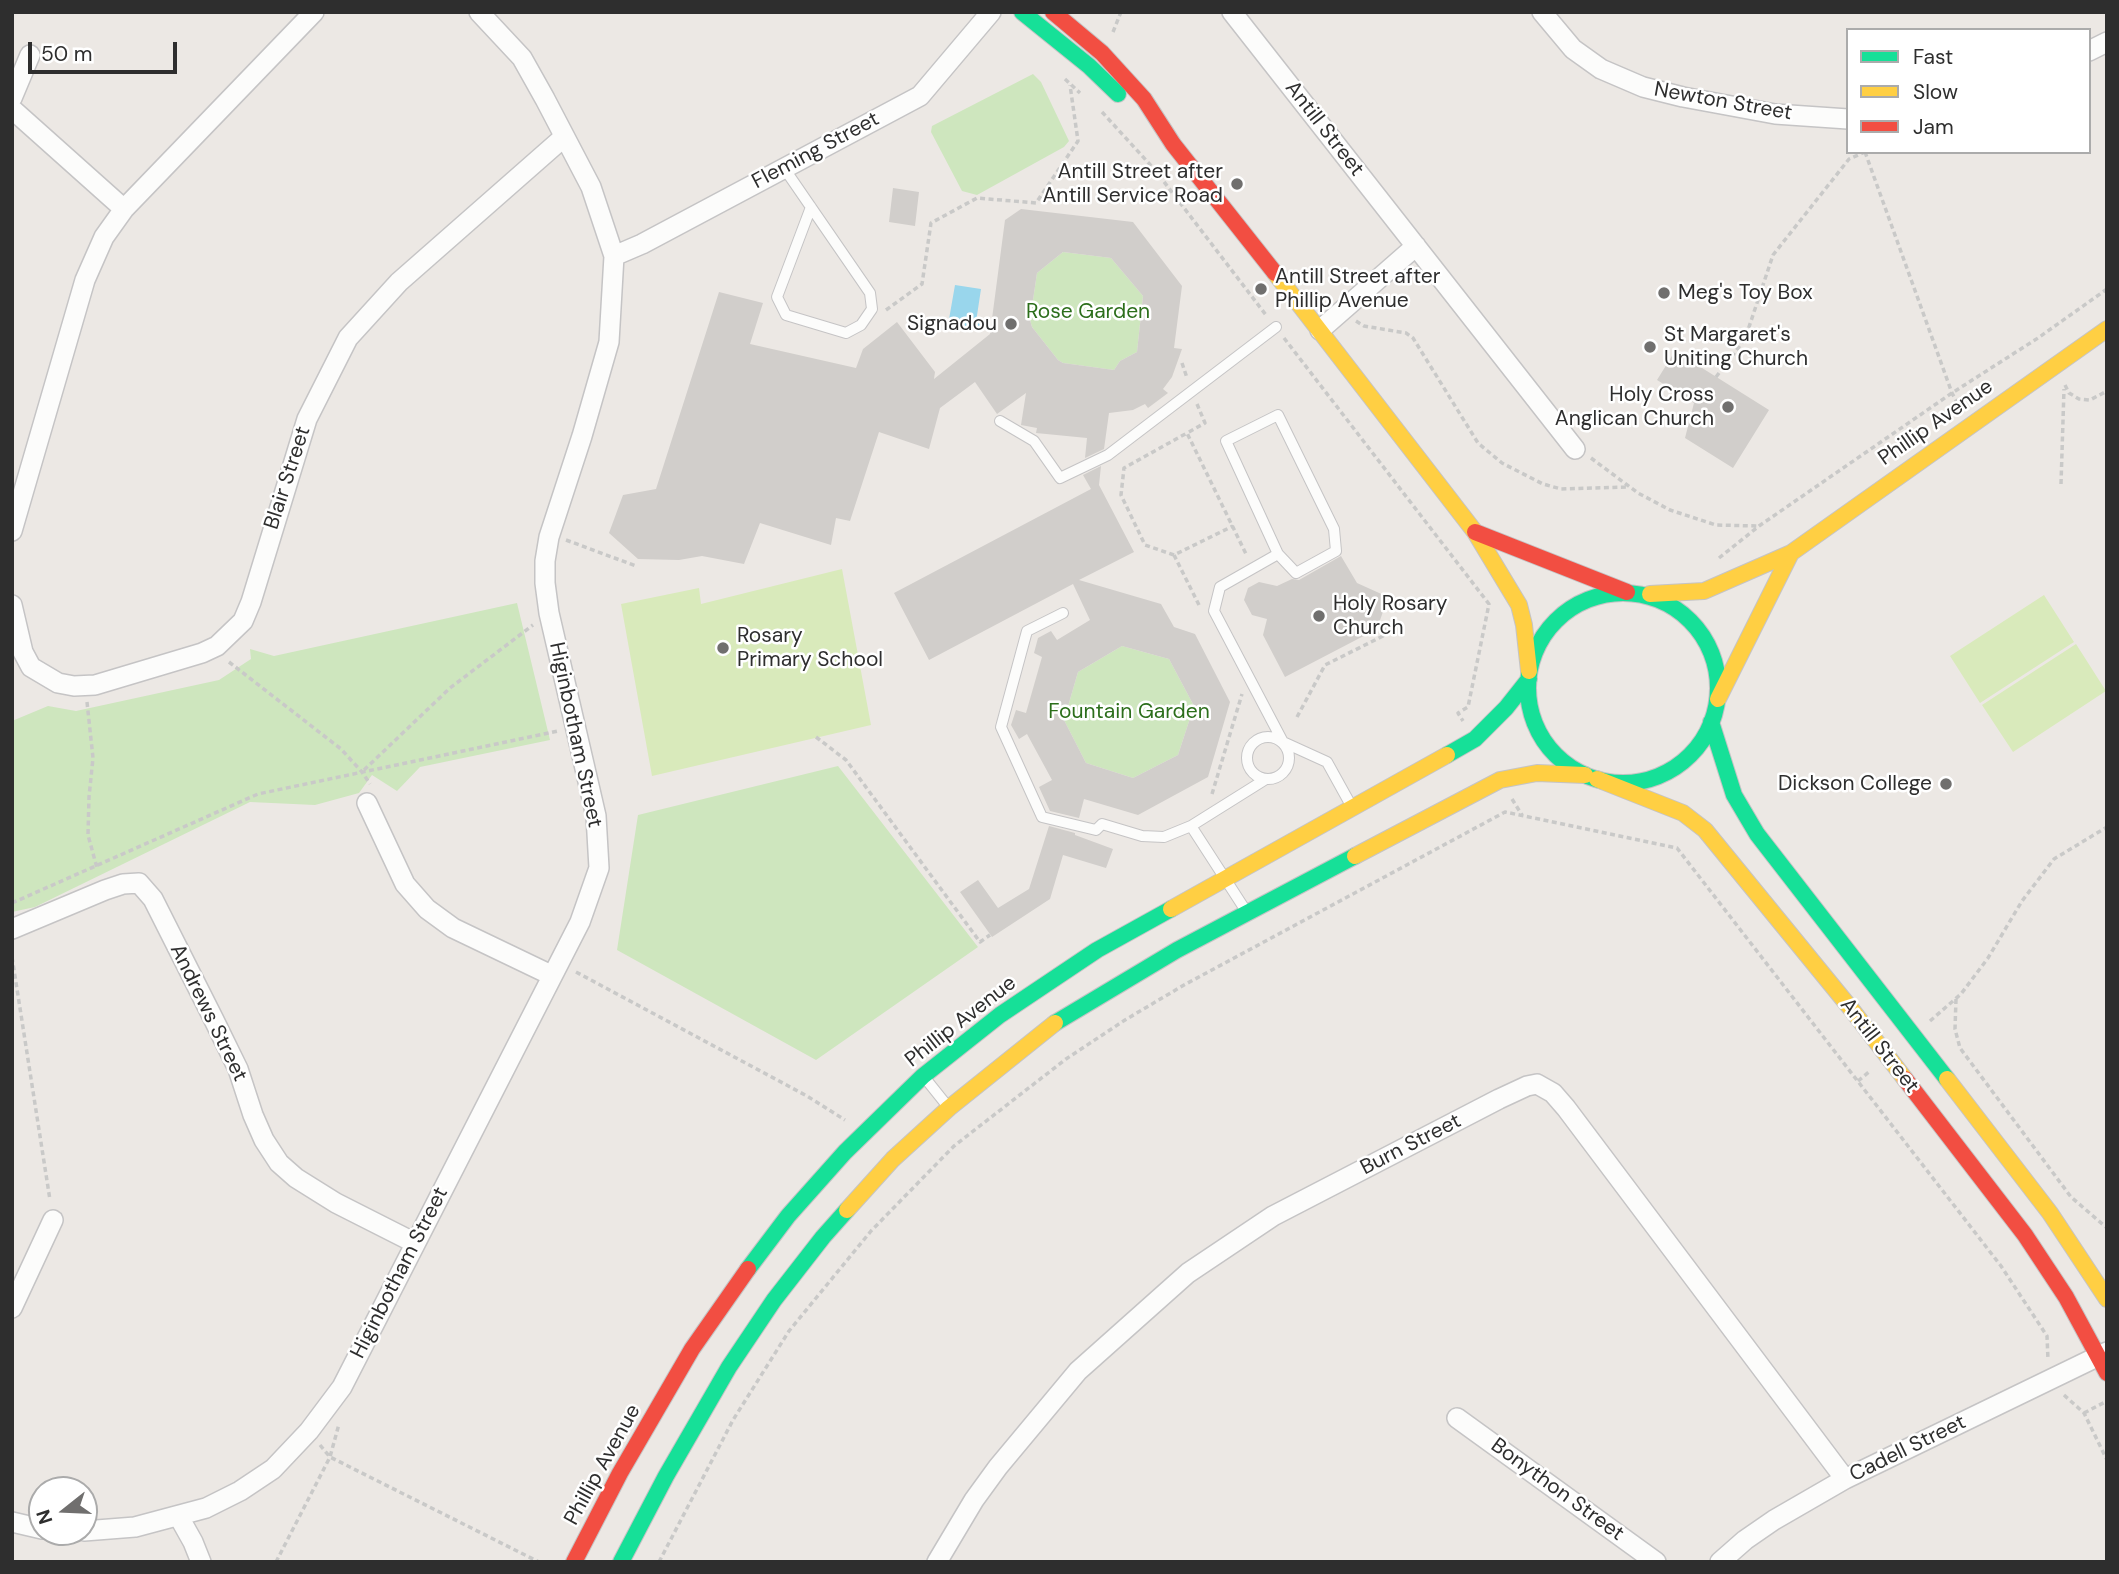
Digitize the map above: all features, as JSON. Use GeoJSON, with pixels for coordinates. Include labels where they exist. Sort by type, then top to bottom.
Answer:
{"type":"FeatureCollection","features":[{"type":"Feature","properties":{"kind":"main road"},"geometry":{"type":"LineString","coordinates":[[1022,12],[1089,66],[1173,145]]}},
{"type":"Feature","properties":{"kind":"main road"},"geometry":{"type":"LineString","coordinates":[[1054,12],[1102,53],[1136,90],[1173,145],[1475,532],[1519,605],[1524,625],[1530,708],[1544,741],[1555,755],[1591,777]]}},
{"type":"Feature","properties":{"kind":"main road","name":"Phillip Avenue"},"geometry":{"type":"LineString","coordinates":[[1634,593],[1704,590],[1791,553],[2107,329]]}},
{"type":"Feature","properties":{"kind":"main road"},"geometry":{"type":"LineString","coordinates":[[621,1562],[666,1476],[729,1367],[775,1300],[824,1237],[893,1159],[949,1108],[1056,1022],[1177,950],[1500,780],[1537,773],[1591,777],[1623,783],[1642,781],[1678,766],[1693,753],[1711,722],[1717,700],[1714,661],[1707,643],[1696,627],[1682,613],[1665,602],[1634,593],[1475,532]]}},
{"type":"Feature","properties":{"kind":"main road","name":"Phillip Avenue"},"geometry":{"type":"LineString","coordinates":[[1717,700],[1791,553]]}},
{"type":"Feature","properties":{"kind":"main road"},"geometry":{"type":"LineString","coordinates":[[1529,675],[1534,652],[1544,635],[1556,619],[1571,607],[1608,593],[1634,593]]}},
{"type":"Feature","properties":{"kind":"main road","name":"Phillip Avenue"},"geometry":{"type":"LineString","coordinates":[[574,1562],[620,1473],[692,1349],[788,1216],[865,1132],[923,1076],[1000,1015],[1097,950],[1475,740],[1506,708],[1529,675]]}},
{"type":"Feature","properties":{"kind":"main road","name":"Antill Street"},"geometry":{"type":"LineString","coordinates":[[1711,722],[1734,795],[1744,815],[2050,1213],[2107,1299]]}},
{"type":"Feature","properties":{"kind":"main road","name":"Antill Street"},"geometry":{"type":"LineString","coordinates":[[1591,777],[1683,813],[1704,830],[1724,852],[1852,1010],[2025,1235],[2104,1360]]}},
{"type":"Feature","properties":{"kind":"street"},"geometry":{"type":"LineString","coordinates":[[12,531],[85,280],[104,237],[124,209],[314,12]]}},
{"type":"Feature","properties":{"kind":"street","name":"Higinbotham Street"},"geometry":{"type":"LineString","coordinates":[[98,1530],[135,1527],[206,1508],[240,1491],[273,1469],[309,1431],[342,1387],[415,1243],[560,972],[598,868],[596,816],[574,728],[544,583],[547,549],[609,342],[614,256],[590,187],[522,58],[480,12]]}},
{"type":"Feature","properties":{"kind":"street","name":"Fleming Street"},"geometry":{"type":"LineString","coordinates":[[614,256],[920,96],[991,12]]}},
{"type":"Feature","properties":{"kind":"street","name":"Antill Street"},"geometry":{"type":"LineString","coordinates":[[1233,12],[1576,449]]}},
{"type":"Feature","properties":{"kind":"street","name":"Newton Street"},"geometry":{"type":"LineString","coordinates":[[1542,12],[1573,49],[1601,69],[1643,87],[1775,114],[1846,119]]}},
{"type":"Feature","properties":{"kind":"street"},"geometry":{"type":"LineString","coordinates":[[2091,50],[2107,42]]}},
{"type":"Feature","properties":{"kind":"street"},"geometry":{"type":"LineString","coordinates":[[12,98],[30,55]]}},
{"type":"Feature","properties":{"kind":"street"},"geometry":{"type":"LineString","coordinates":[[12,109],[124,209]]}},
{"type":"Feature","properties":{"kind":"street","name":"Blair Street"},"geometry":{"type":"LineString","coordinates":[[12,605],[23,652],[31,667],[58,683],[96,685],[217,646],[243,621],[307,419],[348,338],[399,282],[564,137]]}},
{"type":"Feature","properties":{"kind":"street"},"geometry":{"type":"LineString","coordinates":[[1320,330],[1416,246]]}},
{"type":"Feature","properties":{"kind":"street"},"geometry":{"type":"LineString","coordinates":[[367,803],[405,884],[427,909],[453,928],[560,972]]}},
{"type":"Feature","properties":{"kind":"street","name":"Andrews Street"},"geometry":{"type":"LineString","coordinates":[[12,929],[104,890],[123,884],[139,883],[153,899],[214,1020],[238,1069],[264,1140],[279,1163],[296,1178],[336,1203],[415,1243]]}},
{"type":"Feature","properties":{"kind":"street","name":"Burn Street"},"geometry":{"type":"LineString","coordinates":[[937,1562],[998,1466],[1077,1371],[1188,1273],[1273,1216],[1499,1099],[1537,1084],[1553,1093],[1566,1108],[1845,1479]]}},
{"type":"Feature","properties":{"kind":"street"},"geometry":{"type":"LineString","coordinates":[[12,1308],[53,1220]]}},
{"type":"Feature","properties":{"kind":"street","name":"Cadell Street"},"geometry":{"type":"LineString","coordinates":[[1720,1562],[1774,1520],[1845,1479],[2054,1378],[2104,1360]]}},
{"type":"Feature","properties":{"kind":"street","name":"Bonython Street"},"geometry":{"type":"LineString","coordinates":[[1457,1418],[1656,1562]]}},
{"type":"Feature","properties":{"kind":"street"},"geometry":{"type":"LineString","coordinates":[[179,1517],[194,1542],[201,1562]]}},
{"type":"Feature","properties":{"kind":"lane"},"geometry":{"type":"LineString","coordinates":[[784,168],[811,207],[870,293],[872,309],[861,325],[846,333],[786,315],[777,297],[811,207]]}},
{"type":"Feature","properties":{"kind":"lane"},"geometry":{"type":"LineString","coordinates":[[1000,421],[1034,441],[1060,478],[1108,455],[1276,327]]}},
{"type":"Feature","properties":{"kind":"lane"},"geometry":{"type":"LineString","coordinates":[[1278,415],[1334,529],[1336,551],[1296,573],[1278,554],[1226,442],[1278,415]]}},
{"type":"Feature","properties":{"kind":"lane"},"geometry":{"type":"LineString","coordinates":[[1063,613],[1027,631],[1001,727],[1042,817],[1096,830],[1102,824],[1142,836],[1164,836],[1191,826],[1266,779],[1280,776],[1288,765],[1288,751],[1214,611],[1220,587],[1278,554]]}},
{"type":"Feature","properties":{"kind":"lane"},"geometry":{"type":"LineString","coordinates":[[1266,779],[1259,778],[1249,768],[1247,761],[1249,747],[1266,736],[1327,762],[1353,810]]}},
{"type":"Feature","properties":{"kind":"lane"},"geometry":{"type":"LineString","coordinates":[[1191,826],[1248,915]]}},
{"type":"Feature","properties":{"kind":"lane"},"geometry":{"type":"LineString","coordinates":[[923,1076],[949,1108]]}},
{"type":"Feature","properties":{"kind":"path"},"geometry":{"type":"LineString","coordinates":[[1110,40],[1121,12]]}},
{"type":"Feature","properties":{"kind":"path"},"geometry":{"type":"LineString","coordinates":[[1059,74],[1086,98]]}},
{"type":"Feature","properties":{"kind":"path"},"geometry":{"type":"LineString","coordinates":[[861,325],[866,325],[922,284],[931,223],[977,198],[1036,203],[1078,141],[1069,82]]}},
{"type":"Feature","properties":{"kind":"path"},"geometry":{"type":"LineString","coordinates":[[1095,106],[1155,170],[1489,604],[1468,707],[1458,713]]}},
{"type":"Feature","properties":{"kind":"path"},"geometry":{"type":"LineString","coordinates":[[1716,377],[1745,339],[1773,255],[1849,159],[1860,154]]}},
{"type":"Feature","properties":{"kind":"path"},"geometry":{"type":"LineString","coordinates":[[1866,154],[1952,393]]}},
{"type":"Feature","properties":{"kind":"path"},"geometry":{"type":"LineString","coordinates":[[1576,449],[1629,487],[1670,510],[1697,520],[1731,527],[1759,526],[2107,289]]}},
{"type":"Feature","properties":{"kind":"path"},"geometry":{"type":"LineString","coordinates":[[1345,309],[1364,326],[1406,333],[1413,338],[1478,443],[1502,463],[1542,484],[1562,489],[1629,487]]}},
{"type":"Feature","properties":{"kind":"path"},"geometry":{"type":"LineString","coordinates":[[2061,484],[2064,383],[2070,393],[2079,398],[2090,400],[2107,391]]}},
{"type":"Feature","properties":{"kind":"path"},"geometry":{"type":"LineString","coordinates":[[1187,433],[1124,468],[1121,495],[1145,545],[1174,555],[1199,605]]}},
{"type":"Feature","properties":{"kind":"path"},"geometry":{"type":"LineString","coordinates":[[1174,555],[1233,526]]}},
{"type":"Feature","properties":{"kind":"path"},"geometry":{"type":"LineString","coordinates":[[564,539],[636,566]]}},
{"type":"Feature","properties":{"kind":"path"},"geometry":{"type":"LineString","coordinates":[[362,772],[450,688],[549,613]]}},
{"type":"Feature","properties":{"kind":"path"},"geometry":{"type":"LineString","coordinates":[[1297,717],[1325,665],[1383,636],[1384,629],[1379,623]]}},
{"type":"Feature","properties":{"kind":"path"},"geometry":{"type":"LineString","coordinates":[[217,646],[230,662],[341,749],[362,772]]}},
{"type":"Feature","properties":{"kind":"path"},"geometry":{"type":"LineString","coordinates":[[85,685],[93,758],[88,835],[96,866]]}},
{"type":"Feature","properties":{"kind":"path"},"geometry":{"type":"LineString","coordinates":[[12,903],[258,794],[574,728]]}},
{"type":"Feature","properties":{"kind":"path"},"geometry":{"type":"LineString","coordinates":[[816,737],[846,760],[980,942],[990,935]]}},
{"type":"Feature","properties":{"kind":"path"},"geometry":{"type":"LineString","coordinates":[[659,1562],[733,1420],[789,1331],[871,1231],[954,1146],[1066,1059],[1125,1020],[1505,812],[1677,848],[2001,1266],[2048,1336],[2047,1366],[2061,1392],[2084,1413],[2107,1460]]}},
{"type":"Feature","properties":{"kind":"path"},"geometry":{"type":"LineString","coordinates":[[1913,1035],[1956,999],[1989,958],[2022,901],[2054,859],[2107,827]]}},
{"type":"Feature","properties":{"kind":"path"},"geometry":{"type":"LineString","coordinates":[[12,957],[53,1220]]}},
{"type":"Feature","properties":{"kind":"path"},"geometry":{"type":"LineString","coordinates":[[560,972],[807,1096],[865,1132]]}},
{"type":"Feature","properties":{"kind":"path"},"geometry":{"type":"LineString","coordinates":[[1956,999],[1955,1029],[1960,1048],[2071,1197],[2107,1228]]}},
{"type":"Feature","properties":{"kind":"path"},"geometry":{"type":"LineString","coordinates":[[2084,1413],[2107,1401]]}},
{"type":"Feature","properties":{"kind":"path"},"geometry":{"type":"LineString","coordinates":[[276,1562],[330,1457],[539,1562]]}},
{"type":"Feature","properties":{"kind":"green space"},"geometry":{"type":"Polygon","coordinates":[[[1033,74],[1041,82],[1069,141],[1064,147],[977,195],[962,191],[931,132],[932,126],[1033,74]]]}},
{"type":"Feature","properties":{"kind":"green space","name":"Rose Garden"},"geometry":{"type":"Polygon","coordinates":[[[1063,252],[1111,258],[1143,296],[1137,352],[1120,361],[1114,370],[1063,363],[1032,327],[1030,320],[1037,273],[1063,252]]]}},
{"type":"Feature","properties":{"kind":"green space"},"geometry":{"type":"Polygon","coordinates":[[[842,569],[871,725],[652,776],[621,604],[699,588],[701,604],[842,569]]]}},
{"type":"Feature","properties":{"kind":"green space"},"geometry":{"type":"Polygon","coordinates":[[[2044,595],[2074,642],[1980,703],[1950,656],[2044,595]]]}},
{"type":"Feature","properties":{"kind":"green space"},"geometry":{"type":"Polygon","coordinates":[[[517,603],[550,740],[420,767],[397,791],[372,775],[359,793],[315,805],[250,802],[35,907],[12,912],[12,721],[48,706],[76,711],[219,680],[251,659],[250,649],[274,656],[517,603]]]}},
{"type":"Feature","properties":{"kind":"green space"},"geometry":{"type":"Polygon","coordinates":[[[2076,644],[2106,691],[2013,752],[1982,705],[2076,644]]]}},
{"type":"Feature","properties":{"kind":"green space","name":"Fountain Garden"},"geometry":{"type":"Polygon","coordinates":[[[1122,646],[1169,659],[1194,706],[1178,755],[1133,778],[1086,763],[1064,720],[1078,672],[1122,646]]]}},
{"type":"Feature","properties":{"kind":"green space"},"geometry":{"type":"Polygon","coordinates":[[[838,766],[978,947],[816,1060],[617,950],[638,815],[838,766]]]}},
{"type":"Feature","properties":{"kind":"water"},"geometry":{"type":"Polygon","coordinates":[[[955,285],[981,289],[976,322],[980,324],[980,329],[948,325],[955,285]]]}},
{"type":"Feature","properties":{"kind":"building"},"geometry":{"type":"Polygon","coordinates":[[[893,188],[919,192],[915,226],[889,222],[893,188]]]}},
{"type":"Feature","properties":{"kind":"building"},"geometry":{"type":"Polygon","coordinates":[[[1021,209],[1133,222],[1182,286],[1174,348],[1182,349],[1172,377],[1163,389],[1168,393],[1148,408],[1145,404],[1133,410],[1109,413],[1104,449],[1085,458],[1087,438],[1036,433],[1037,428],[1021,425],[1026,393],[997,414],[975,382],[940,408],[929,449],[879,432],[850,521],[836,518],[831,545],[760,523],[744,564],[702,556],[679,560],[638,559],[609,533],[623,495],[656,489],[719,292],[763,303],[750,344],[856,368],[863,349],[897,322],[935,372],[934,379],[990,334],[1005,220],[1021,209]],[[1063,252],[1037,273],[1030,320],[1032,327],[1063,363],[1114,370],[1120,361],[1137,352],[1143,296],[1111,258],[1063,252]]]}},
{"type":"Feature","properties":{"kind":"building","name":"Holy Cross Anglican Church"},"geometry":{"type":"Polygon","coordinates":[[[1675,351],[1769,410],[1733,468],[1685,438],[1694,403],[1657,380],[1675,351]]]}},
{"type":"Feature","properties":{"kind":"building"},"geometry":{"type":"Polygon","coordinates":[[[1101,466],[1099,485],[1134,552],[1079,580],[1161,604],[1174,627],[1195,634],[1230,702],[1208,777],[1138,815],[1084,799],[1079,818],[1050,811],[1039,787],[1052,780],[1027,734],[1019,739],[1011,725],[1016,710],[1026,713],[1042,657],[1034,653],[1038,638],[1051,631],[1057,640],[1090,620],[1073,584],[929,660],[894,593],[1091,489],[1083,475],[1101,466]],[[1122,646],[1078,672],[1064,720],[1086,763],[1133,778],[1178,755],[1194,706],[1169,659],[1122,646]]]}},
{"type":"Feature","properties":{"kind":"building","name":"Holy Rosary Church"},"geometry":{"type":"Polygon","coordinates":[[[1341,556],[1357,583],[1388,597],[1377,629],[1285,677],[1263,635],[1267,619],[1252,615],[1244,600],[1248,588],[1259,582],[1277,586],[1292,579],[1299,580],[1341,556]]]}},
{"type":"Feature","properties":{"kind":"building"},"geometry":{"type":"Polygon","coordinates":[[[1049,826],[1075,833],[1113,849],[1106,868],[1063,855],[1050,899],[992,937],[960,892],[978,880],[998,908],[1029,889],[1049,826]]]}},
{"type":"Feature","properties":{"kind":"traffic: fast"},"geometry":{"type":"LineString","coordinates":[[1022,12],[1089,66],[1118,94]]}},
{"type":"Feature","properties":{"kind":"traffic: fast"},"geometry":{"type":"LineString","coordinates":[[1623,593],[1659,600],[1690,621],[1711,652],[1718,688],[1711,724],[1690,755],[1659,776],[1623,783],[1587,776],[1556,755],[1535,724],[1528,688],[1535,652],[1556,621],[1587,600],[1623,593]]}},
{"type":"Feature","properties":{"kind":"traffic: fast"},"geometry":{"type":"LineString","coordinates":[[1447,755],[1475,739],[1506,708],[1529,679]]}},
{"type":"Feature","properties":{"kind":"traffic: fast"},"geometry":{"type":"LineString","coordinates":[[1711,722],[1734,795],[1757,834],[1947,1079]]}},
{"type":"Feature","properties":{"kind":"traffic: fast"},"geometry":{"type":"LineString","coordinates":[[1055,1023],[1177,950],[1355,856]]}},
{"type":"Feature","properties":{"kind":"traffic: fast"},"geometry":{"type":"LineString","coordinates":[[748,1269],[788,1216],[845,1152],[923,1076],[1000,1015],[1097,950],[1171,909]]}},
{"type":"Feature","properties":{"kind":"traffic: fast"},"geometry":{"type":"LineString","coordinates":[[621,1562],[666,1476],[729,1367],[774,1300],[847,1210]]}},
{"type":"Feature","properties":{"kind":"traffic: slow"},"geometry":{"type":"LineString","coordinates":[[1275,273],[1475,532],[1519,605],[1529,671]]}},
{"type":"Feature","properties":{"kind":"traffic: slow"},"geometry":{"type":"LineString","coordinates":[[1650,594],[1704,591],[1791,553],[2107,329]]}},
{"type":"Feature","properties":{"kind":"traffic: slow"},"geometry":{"type":"LineString","coordinates":[[1718,699],[1791,553]]}},
{"type":"Feature","properties":{"kind":"traffic: slow"},"geometry":{"type":"LineString","coordinates":[[1171,909],[1447,755]]}},
{"type":"Feature","properties":{"kind":"traffic: slow"},"geometry":{"type":"LineString","coordinates":[[1355,856],[1500,780],[1537,773],[1585,775]]}},
{"type":"Feature","properties":{"kind":"traffic: slow"},"geometry":{"type":"LineString","coordinates":[[1597,779],[1683,813],[1705,830],[1905,1079]]}},
{"type":"Feature","properties":{"kind":"traffic: slow"},"geometry":{"type":"LineString","coordinates":[[847,1210],[893,1159],[949,1108],[1055,1023]]}},
{"type":"Feature","properties":{"kind":"traffic: slow"},"geometry":{"type":"LineString","coordinates":[[1947,1079],[2050,1213],[2107,1299]]}},
{"type":"Feature","properties":{"kind":"traffic: jam"},"geometry":{"type":"LineString","coordinates":[[1053,12],[1102,53],[1144,99],[1173,144],[1275,273]]}},
{"type":"Feature","properties":{"kind":"traffic: jam"},"geometry":{"type":"LineString","coordinates":[[1475,532],[1627,592]]}},
{"type":"Feature","properties":{"kind":"traffic: jam"},"geometry":{"type":"LineString","coordinates":[[1905,1079],[2025,1235],[2066,1297],[2107,1373]]}},
{"type":"Feature","properties":{"kind":"traffic: jam"},"geometry":{"type":"LineString","coordinates":[[574,1562],[620,1473],[692,1349],[748,1269]]}},
{"type":"Feature","properties":{"kind":"place","name":"Antill Street after Antill Service Road"},"geometry":{"type":"Point","coordinates":[1237,184]}},
{"type":"Feature","properties":{"kind":"place","name":"Antill Street after Phillip Avenue"},"geometry":{"type":"Point","coordinates":[1261,289]}},
{"type":"Feature","properties":{"kind":"place","name":"Meg's Toy Box"},"geometry":{"type":"Point","coordinates":[1664,293]}},
{"type":"Feature","properties":{"kind":"place","name":"Signadou"},"geometry":{"type":"Point","coordinates":[1011,324]}},
{"type":"Feature","properties":{"kind":"place","name":"St Margaret's Uniting Church"},"geometry":{"type":"Point","coordinates":[1650,347]}},
{"type":"Feature","properties":{"kind":"place","name":"Holy Cross Anglican Church"},"geometry":{"type":"Point","coordinates":[1728,407]}},
{"type":"Feature","properties":{"kind":"place","name":"Holy Rosary Church"},"geometry":{"type":"Point","coordinates":[1319,616]}},
{"type":"Feature","properties":{"kind":"place","name":"Rosary Primary School"},"geometry":{"type":"Point","coordinates":[723,648]}},
{"type":"Feature","properties":{"kind":"place","name":"Dickson College"},"geometry":{"type":"Point","coordinates":[1946,784]}}]}
